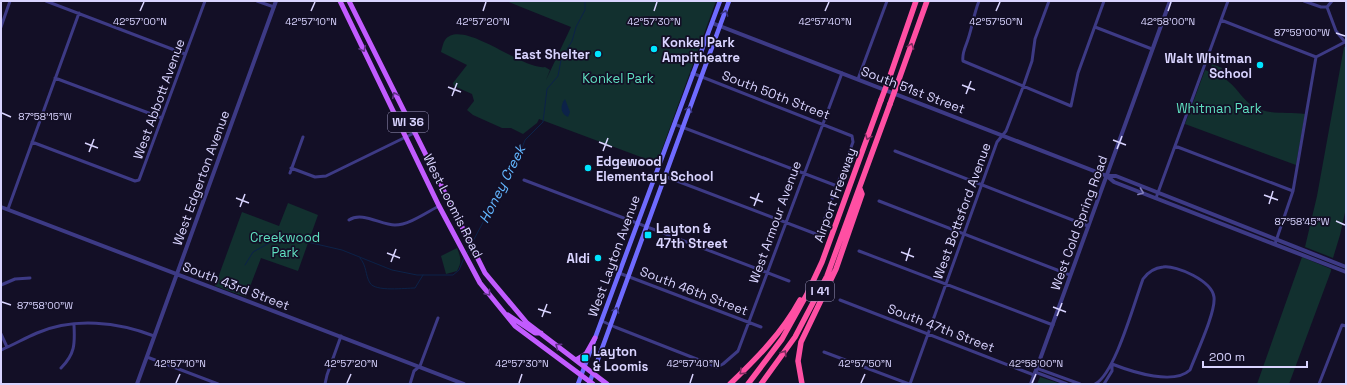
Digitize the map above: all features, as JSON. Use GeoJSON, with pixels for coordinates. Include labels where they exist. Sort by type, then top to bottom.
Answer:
{"type":"FeatureCollection","features":[{"type":"Feature","properties":{"kind":"highway","name":"Airport Freeway"},"geometry":{"type":"LineString","coordinates":[[748,384],[772,353],[791,324],[822,262],[916,1]]}},
{"type":"Feature","properties":{"kind":"highway","name":"Airport Freeway"},"geometry":{"type":"LineString","coordinates":[[761,384],[795,336],[817,298],[837,252],[927,1]]}},
{"type":"Feature","properties":{"kind":"highway"},"geometry":{"type":"LineString","coordinates":[[802,384],[798,361],[801,342],[838,263],[862,194],[860,189]]}},
{"type":"Feature","properties":{"kind":"highway"},"geometry":{"type":"LineString","coordinates":[[730,384],[780,332],[798,304],[815,270],[822,262]]}},
{"type":"Feature","properties":{"kind":"main road","name":"West Loomis Road"},"geometry":{"type":"LineString","coordinates":[[340,1],[439,206],[480,283],[515,326],[591,383]]}},
{"type":"Feature","properties":{"kind":"main road","name":"West Loomis Road"},"geometry":{"type":"LineString","coordinates":[[349,1],[482,268],[527,323],[607,384]]}},
{"type":"Feature","properties":{"kind":"main road","name":"West Layton Avenue"},"geometry":{"type":"LineString","coordinates":[[578,384],[673,123],[720,1]]}},
{"type":"Feature","properties":{"kind":"main road","name":"West Layton Avenue"},"geometry":{"type":"LineString","coordinates":[[591,383],[646,226],[729,1]]}},
{"type":"Feature","properties":{"kind":"main road"},"geometry":{"type":"LineString","coordinates":[[354,30],[362,26]]}},
{"type":"Feature","properties":{"kind":"main road"},"geometry":{"type":"LineString","coordinates":[[474,273],[482,268]]}},
{"type":"Feature","properties":{"kind":"main road"},"geometry":{"type":"LineString","coordinates":[[505,314],[534,333],[541,333]]}},
{"type":"Feature","properties":{"kind":"main road"},"geometry":{"type":"LineString","coordinates":[[576,360],[586,354],[595,338]]}},
{"type":"Feature","properties":{"kind":"street"},"geometry":{"type":"LineString","coordinates":[[1,26],[10,1]]}},
{"type":"Feature","properties":{"kind":"street"},"geometry":{"type":"LineString","coordinates":[[46,1],[185,54]]}},
{"type":"Feature","properties":{"kind":"street","name":"West Abbott Avenue"},"geometry":{"type":"LineString","coordinates":[[32,142],[135,181],[139,180],[205,1]]}},
{"type":"Feature","properties":{"kind":"street"},"geometry":{"type":"LineString","coordinates":[[257,1],[274,7]]}},
{"type":"Feature","properties":{"kind":"street","name":"West Edgerton Avenue"},"geometry":{"type":"LineString","coordinates":[[137,384],[276,1]]}},
{"type":"Feature","properties":{"kind":"street"},"geometry":{"type":"LineString","coordinates":[[858,79],[887,1]]}},
{"type":"Feature","properties":{"kind":"street"},"geometry":{"type":"LineString","coordinates":[[979,1],[975,11],[972,31],[963,55],[963,61],[1072,106],[1078,73],[1104,1]]}},
{"type":"Feature","properties":{"kind":"street","name":"West Bottsford Avenue"},"geometry":{"type":"LineString","coordinates":[[910,384],[997,142],[1006,131],[1023,87],[1032,61],[1035,39],[1049,1]]}},
{"type":"Feature","properties":{"kind":"street","name":"West Cold Spring Road"},"geometry":{"type":"LineString","coordinates":[[1031,384],[1170,1]]}},
{"type":"Feature","properties":{"kind":"street"},"geometry":{"type":"LineString","coordinates":[[1157,196],[1228,1]]}},
{"type":"Feature","properties":{"kind":"street"},"geometry":{"type":"LineString","coordinates":[[1304,1],[1321,7],[1327,7]]}},
{"type":"Feature","properties":{"kind":"street"},"geometry":{"type":"LineString","coordinates":[[1327,7],[1332,1]]}},
{"type":"Feature","properties":{"kind":"street"},"geometry":{"type":"LineString","coordinates":[[1221,20],[1316,57],[1345,42],[1336,31],[1327,7]]}},
{"type":"Feature","properties":{"kind":"street"},"geometry":{"type":"LineString","coordinates":[[8,209],[79,14]]}},
{"type":"Feature","properties":{"kind":"street","name":"South 51st Street"},"geometry":{"type":"LineString","coordinates":[[712,23],[1106,176],[1116,176],[1157,196],[1302,252],[1334,265],[1346,272]]}},
{"type":"Feature","properties":{"kind":"street"},"geometry":{"type":"LineString","coordinates":[[1095,27],[1152,50]]}},
{"type":"Feature","properties":{"kind":"street"},"geometry":{"type":"LineString","coordinates":[[1276,242],[1293,191],[1316,57]]}},
{"type":"Feature","properties":{"kind":"street","name":"South 50th Street"},"geometry":{"type":"LineString","coordinates":[[692,73],[853,137],[853,142],[837,186]]}},
{"type":"Feature","properties":{"kind":"street","name":"West Armour Avenue"},"geometry":{"type":"LineString","coordinates":[[611,325],[715,366],[723,364],[738,351],[842,73]]}},
{"type":"Feature","properties":{"kind":"street"},"geometry":{"type":"LineString","coordinates":[[56,78],[162,118]]}},
{"type":"Feature","properties":{"kind":"street"},"geometry":{"type":"LineString","coordinates":[[656,173],[815,234],[818,233],[837,186],[673,123]]}},
{"type":"Feature","properties":{"kind":"street"},"geometry":{"type":"LineString","coordinates":[[291,168],[315,177],[322,177],[414,133]]}},
{"type":"Feature","properties":{"kind":"street"},"geometry":{"type":"LineString","coordinates":[[290,173],[303,137]]}},
{"type":"Feature","properties":{"kind":"street"},"geometry":{"type":"LineString","coordinates":[[1175,146],[1293,191]]}},
{"type":"Feature","properties":{"kind":"street"},"geometry":{"type":"LineString","coordinates":[[895,151],[1088,226]]}},
{"type":"Feature","properties":{"kind":"street"},"geometry":{"type":"LineString","coordinates":[[524,180],[789,281]]}},
{"type":"Feature","properties":{"kind":"street"},"geometry":{"type":"LineString","coordinates":[[879,201],[1070,275]]}},
{"type":"Feature","properties":{"kind":"street"},"geometry":{"type":"LineString","coordinates":[[349,220],[358,217],[395,225],[403,224],[439,206]]}},
{"type":"Feature","properties":{"kind":"street","name":"South 43rd Street"},"geometry":{"type":"LineString","coordinates":[[1,207],[464,384]]}},
{"type":"Feature","properties":{"kind":"street"},"geometry":{"type":"LineString","coordinates":[[859,251],[1053,326]]}},
{"type":"Feature","properties":{"kind":"street","name":"South 51st Street"},"geometry":{"type":"LineString","coordinates":[[1334,265],[1346,267]]}},
{"type":"Feature","properties":{"kind":"street"},"geometry":{"type":"LineString","coordinates":[[1096,384],[1104,378],[1112,364],[1143,279],[1150,271],[1164,266],[1174,268],[1206,282],[1214,296],[1213,308],[1190,370],[1180,381]]}},
{"type":"Feature","properties":{"kind":"street","name":"South 46th Street"},"geometry":{"type":"LineString","coordinates":[[619,273],[761,327]]}},
{"type":"Feature","properties":{"kind":"street"},"geometry":{"type":"LineString","coordinates":[[1,285],[15,279],[30,278]]}},
{"type":"Feature","properties":{"kind":"street","name":"South 47th Street"},"geometry":{"type":"LineString","coordinates":[[840,300],[928,334],[1035,372]]}},
{"type":"Feature","properties":{"kind":"street"},"geometry":{"type":"LineString","coordinates":[[410,384],[414,371],[420,366],[438,318]]}},
{"type":"Feature","properties":{"kind":"street"},"geometry":{"type":"LineString","coordinates":[[602,321],[611,325]]}},
{"type":"Feature","properties":{"kind":"street"},"geometry":{"type":"LineString","coordinates":[[1,350],[38,332],[74,324],[99,323],[121,326],[154,336]]}},
{"type":"Feature","properties":{"kind":"street"},"geometry":{"type":"LineString","coordinates":[[61,368],[70,359],[73,350],[74,324]]}},
{"type":"Feature","properties":{"kind":"street"},"geometry":{"type":"LineString","coordinates":[[1319,384],[1344,326]]}},
{"type":"Feature","properties":{"kind":"street"},"geometry":{"type":"LineString","coordinates":[[1,334],[8,347]]}},
{"type":"Feature","properties":{"kind":"street"},"geometry":{"type":"LineString","coordinates":[[326,384],[327,375],[341,336]]}},
{"type":"Feature","properties":{"kind":"street"},"geometry":{"type":"LineString","coordinates":[[824,352],[910,384]]}},
{"type":"Feature","properties":{"kind":"street"},"geometry":{"type":"LineString","coordinates":[[147,357],[218,384]]}},
{"type":"Feature","properties":{"kind":"street"},"geometry":{"type":"LineString","coordinates":[[1112,364],[1159,382]]}},
{"type":"Feature","properties":{"kind":"street"},"geometry":{"type":"LineString","coordinates":[[1104,384],[1112,371],[1112,364]]}},
{"type":"Feature","properties":{"kind":"street"},"geometry":{"type":"LineString","coordinates":[[1035,372],[1067,384]]}},
{"type":"Feature","properties":{"kind":"street"},"geometry":{"type":"LineString","coordinates":[[1035,372],[1080,384]]}},
{"type":"Feature","properties":{"kind":"green space","name":"Konkel Park"},"geometry":{"type":"Polygon","coordinates":[[[506,1],[716,1],[657,163],[539,119],[537,123],[523,134],[511,128],[502,128],[473,115],[467,110],[474,101],[472,94],[454,86],[453,83],[467,65],[441,52],[445,40],[453,35],[465,35],[478,39],[522,61],[535,66],[545,67],[550,70],[546,80],[571,27],[506,1]]]}},
{"type":"Feature","properties":{"kind":"green space"},"geometry":{"type":"Polygon","coordinates":[[[1344,47],[1346,47],[1346,208],[1333,258],[1305,247],[1317,196],[1344,47]]]}},
{"type":"Feature","properties":{"kind":"green space","name":"Whitman Park"},"geometry":{"type":"Polygon","coordinates":[[[1212,64],[1222,68],[1219,76],[1230,82],[1253,106],[1265,111],[1305,114],[1296,165],[1185,124],[1205,70],[1210,72],[1212,64]]]}},
{"type":"Feature","properties":{"kind":"green space","name":"Creekwood Park"},"geometry":{"type":"Polygon","coordinates":[[[288,203],[318,215],[298,271],[261,258],[246,297],[215,286],[242,212],[279,226],[288,203]]]}},
{"type":"Feature","properties":{"kind":"green space"},"geometry":{"type":"Polygon","coordinates":[[[457,248],[460,260],[459,268],[457,271],[446,274],[441,256],[457,248]]]}},
{"type":"Feature","properties":{"kind":"green space"},"geometry":{"type":"Polygon","coordinates":[[[1302,257],[1331,269],[1331,271],[1289,384],[1257,384],[1302,257]]]}},
{"type":"Feature","properties":{"kind":"green space"},"geometry":{"type":"Polygon","coordinates":[[[1040,377],[1061,384],[1037,384],[1040,377]]]}},
{"type":"Feature","properties":{"kind":"water"},"geometry":{"type":"Polygon","coordinates":[[[565,99],[570,112],[568,117],[562,112],[562,104],[565,99]]]}},
{"type":"Feature","properties":{"kind":"waterway","name":"Honey Creek"},"geometry":{"type":"LineString","coordinates":[[472,243],[520,153],[525,140],[543,122],[547,89],[558,76],[561,60],[572,41],[576,27],[585,10],[585,1]]}},
{"type":"Feature","properties":{"kind":"waterway","name":"Honey Creek"},"geometry":{"type":"LineString","coordinates":[[245,265],[253,252],[271,242],[278,242],[290,238],[342,250],[392,270],[417,275],[453,275],[459,270],[464,258]]}},
{"type":"Feature","properties":{"kind":"waterway","name":"Honey Creek"},"geometry":{"type":"LineString","coordinates":[[467,253],[470,247]]}},
{"type":"Feature","properties":{"kind":"waterway","name":"Honey Creek"},"geometry":{"type":"LineString","coordinates":[[360,258],[364,264],[370,283],[378,288],[415,288],[423,275]]}},
{"type":"Feature","properties":{"kind":"place","name":"Konkel Park Ampitheatre"},"geometry":{"type":"Point","coordinates":[654,49]}},
{"type":"Feature","properties":{"kind":"place","name":"East Shelter"},"geometry":{"type":"Point","coordinates":[598,54]}},
{"type":"Feature","properties":{"kind":"place","name":"Walt Whitman School"},"geometry":{"type":"Point","coordinates":[1260,65]}},
{"type":"Feature","properties":{"kind":"place","name":"Edgewood Elementary School"},"geometry":{"type":"Point","coordinates":[588,168]}},
{"type":"Feature","properties":{"kind":"place","name":"Layton & 47th Street"},"geometry":{"type":"Point","coordinates":[648,235]}},
{"type":"Feature","properties":{"kind":"place","name":"Aldi"},"geometry":{"type":"Point","coordinates":[598,258]}},
{"type":"Feature","properties":{"kind":"place","name":"Layton & Loomis"},"geometry":{"type":"Point","coordinates":[585,358]}}]}
